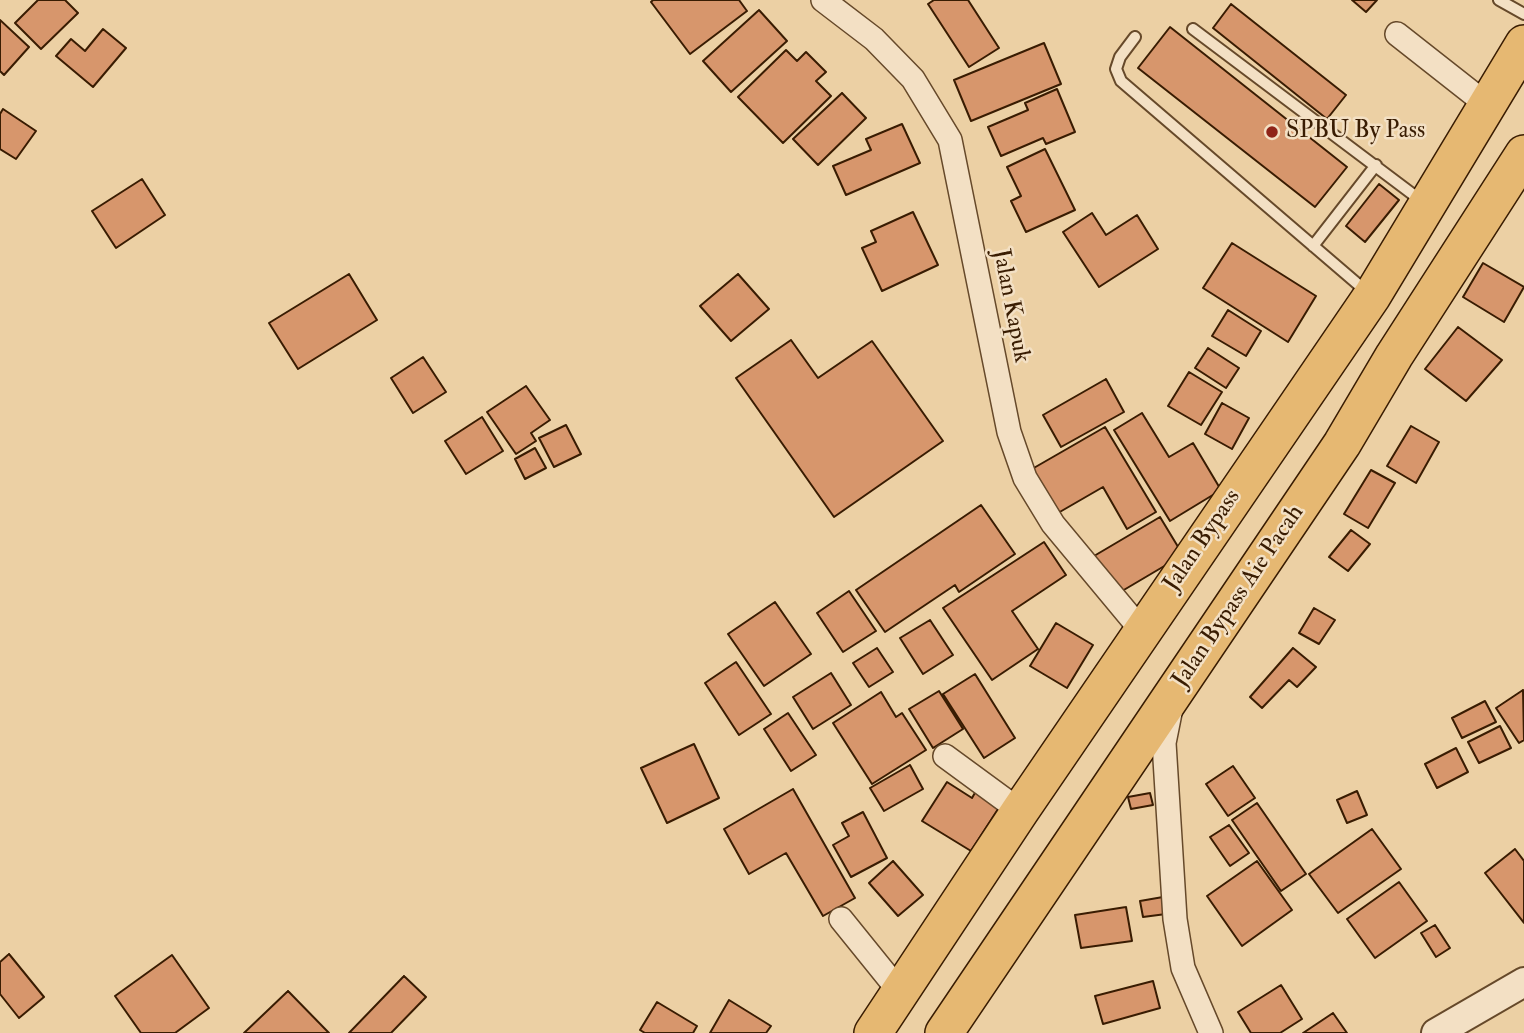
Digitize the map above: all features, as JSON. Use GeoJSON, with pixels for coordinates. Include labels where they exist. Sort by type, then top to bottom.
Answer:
{"type":"FeatureCollection","features":[{"type":"Feature","properties":{"kind":"highway","name":"Jalan Bypass"},"geometry":{"type":"LineString","coordinates":[[873,1033],[1020,811],[1372,296],[1524,44]]}},
{"type":"Feature","properties":{"kind":"highway","name":"Jalan Bypass Aie Pacah"},"geometry":{"type":"LineString","coordinates":[[944,1033],[1058,859],[1173,695],[1342,444],[1524,154]]}},
{"type":"Feature","properties":{"kind":"street","name":"Jalan Kapuk"},"geometry":{"type":"LineString","coordinates":[[823,0],[874,39],[913,79],[950,140],[1009,432],[1025,478],[1053,524],[1142,631]]}},
{"type":"Feature","properties":{"kind":"street"},"geometry":{"type":"LineString","coordinates":[[1397,34],[1486,104]]}},
{"type":"Feature","properties":{"kind":"street"},"geometry":{"type":"LineString","coordinates":[[1173,695],[1164,743],[1175,919],[1183,968],[1212,1033]]}},
{"type":"Feature","properties":{"kind":"street"},"geometry":{"type":"LineString","coordinates":[[945,756],[1020,811]]}},
{"type":"Feature","properties":{"kind":"street"},"geometry":{"type":"LineString","coordinates":[[841,919],[900,992]]}},
{"type":"Feature","properties":{"kind":"street"},"geometry":{"type":"LineString","coordinates":[[1436,1033],[1524,982]]}},
{"type":"Feature","properties":{"kind":"lane"},"geometry":{"type":"LineString","coordinates":[[1499,0],[1524,14]]}},
{"type":"Feature","properties":{"kind":"lane"},"geometry":{"type":"LineString","coordinates":[[1193,29],[1428,206]]}},
{"type":"Feature","properties":{"kind":"lane"},"geometry":{"type":"LineString","coordinates":[[1135,37],[1120,57],[1116,69],[1121,82],[1372,296]]}},
{"type":"Feature","properties":{"kind":"lane"},"geometry":{"type":"LineString","coordinates":[[1313,246],[1376,165]]}},
{"type":"Feature","properties":{"kind":"building"},"geometry":{"type":"Polygon","coordinates":[[[38,0],[65,0],[78,13],[41,49],[15,23],[38,0]]]}},
{"type":"Feature","properties":{"kind":"building"},"geometry":{"type":"Polygon","coordinates":[[[739,0],[747,11],[690,54],[651,2],[739,0]]]}},
{"type":"Feature","properties":{"kind":"building"},"geometry":{"type":"Polygon","coordinates":[[[934,0],[968,0],[999,48],[969,67],[928,4],[934,0]]]}},
{"type":"Feature","properties":{"kind":"building"},"geometry":{"type":"Polygon","coordinates":[[[1352,0],[1377,0],[1366,12],[1352,0]]]}},
{"type":"Feature","properties":{"kind":"building"},"geometry":{"type":"Polygon","coordinates":[[[1231,4],[1346,95],[1327,119],[1213,28],[1231,4]]]}},
{"type":"Feature","properties":{"kind":"building"},"geometry":{"type":"Polygon","coordinates":[[[759,10],[787,41],[731,92],[703,61],[759,10]]]}},
{"type":"Feature","properties":{"kind":"building"},"geometry":{"type":"Polygon","coordinates":[[[0,20],[29,47],[4,75],[0,71],[0,20]]]}},
{"type":"Feature","properties":{"kind":"building"},"geometry":{"type":"Polygon","coordinates":[[[1170,27],[1347,167],[1315,207],[1138,68],[1170,27]]]}},
{"type":"Feature","properties":{"kind":"building"},"geometry":{"type":"Polygon","coordinates":[[[103,29],[126,48],[93,87],[56,56],[71,39],[85,51],[103,29]]]}},
{"type":"Feature","properties":{"kind":"building"},"geometry":{"type":"Polygon","coordinates":[[[1044,43],[1061,84],[971,121],[954,80],[1044,43]]]}},
{"type":"Feature","properties":{"kind":"building"},"geometry":{"type":"Polygon","coordinates":[[[786,50],[797,61],[806,52],[826,72],[816,81],[831,96],[783,143],[738,97],[786,50]]]}},
{"type":"Feature","properties":{"kind":"building"},"geometry":{"type":"Polygon","coordinates":[[[1057,89],[1075,132],[1046,144],[1043,138],[1001,156],[988,127],[1028,110],[1025,103],[1057,89]]]}},
{"type":"Feature","properties":{"kind":"building"},"geometry":{"type":"Polygon","coordinates":[[[842,93],[866,118],[818,165],[793,139],[842,93]]]}},
{"type":"Feature","properties":{"kind":"building"},"geometry":{"type":"Polygon","coordinates":[[[3,109],[36,131],[16,159],[0,149],[0,114],[3,109]]]}},
{"type":"Feature","properties":{"kind":"building"},"geometry":{"type":"Polygon","coordinates":[[[902,124],[920,163],[846,195],[833,166],[871,150],[866,139],[902,124]]]}},
{"type":"Feature","properties":{"kind":"building"},"geometry":{"type":"Polygon","coordinates":[[[1045,149],[1075,210],[1026,232],[1011,201],[1021,196],[1007,167],[1045,149]]]}},
{"type":"Feature","properties":{"kind":"building"},"geometry":{"type":"Polygon","coordinates":[[[142,179],[165,215],[116,248],[92,211],[142,179]]]}},
{"type":"Feature","properties":{"kind":"building"},"geometry":{"type":"Polygon","coordinates":[[[1379,184],[1399,200],[1365,242],[1346,226],[1379,184]]]}},
{"type":"Feature","properties":{"kind":"building"},"geometry":{"type":"Polygon","coordinates":[[[913,212],[938,265],[882,291],[862,248],[876,242],[871,231],[913,212]]]}},
{"type":"Feature","properties":{"kind":"building"},"geometry":{"type":"Polygon","coordinates":[[[1092,213],[1106,235],[1137,215],[1158,249],[1099,287],[1063,232],[1092,213]]]}},
{"type":"Feature","properties":{"kind":"building"},"geometry":{"type":"Polygon","coordinates":[[[1232,243],[1316,296],[1288,342],[1203,288],[1232,243]]]}},
{"type":"Feature","properties":{"kind":"building"},"geometry":{"type":"Polygon","coordinates":[[[1483,263],[1524,287],[1504,322],[1463,297],[1483,263]]]}},
{"type":"Feature","properties":{"kind":"building"},"geometry":{"type":"Polygon","coordinates":[[[349,274],[377,320],[298,369],[269,323],[349,274]]]}},
{"type":"Feature","properties":{"kind":"building"},"geometry":{"type":"Polygon","coordinates":[[[738,274],[769,309],[731,341],[700,306],[738,274]]]}},
{"type":"Feature","properties":{"kind":"building"},"geometry":{"type":"Polygon","coordinates":[[[1228,310],[1261,331],[1246,356],[1212,336],[1228,310]]]}},
{"type":"Feature","properties":{"kind":"building"},"geometry":{"type":"Polygon","coordinates":[[[1458,327],[1502,360],[1466,401],[1425,369],[1458,327]]]}},
{"type":"Feature","properties":{"kind":"building"},"geometry":{"type":"Polygon","coordinates":[[[791,340],[818,378],[872,341],[943,441],[834,517],[736,378],[791,340]]]}},
{"type":"Feature","properties":{"kind":"building"},"geometry":{"type":"Polygon","coordinates":[[[1208,348],[1239,368],[1226,388],[1195,368],[1208,348]]]}},
{"type":"Feature","properties":{"kind":"building"},"geometry":{"type":"Polygon","coordinates":[[[423,357],[446,392],[413,413],[391,378],[423,357]]]}},
{"type":"Feature","properties":{"kind":"building"},"geometry":{"type":"Polygon","coordinates":[[[1189,372],[1222,392],[1201,425],[1168,406],[1189,372]]]}},
{"type":"Feature","properties":{"kind":"building"},"geometry":{"type":"Polygon","coordinates":[[[1106,379],[1124,412],[1061,447],[1043,415],[1106,379]]]}},
{"type":"Feature","properties":{"kind":"building"},"geometry":{"type":"Polygon","coordinates":[[[526,386],[550,420],[531,433],[536,441],[516,454],[487,412],[526,386]]]}},
{"type":"Feature","properties":{"kind":"building"},"geometry":{"type":"Polygon","coordinates":[[[1222,403],[1249,418],[1232,449],[1205,434],[1222,403]]]}},
{"type":"Feature","properties":{"kind":"building"},"geometry":{"type":"Polygon","coordinates":[[[1142,413],[1169,457],[1193,443],[1221,490],[1170,521],[1114,430],[1142,413]]]}},
{"type":"Feature","properties":{"kind":"building"},"geometry":{"type":"Polygon","coordinates":[[[482,417],[503,451],[466,474],[445,441],[482,417]]]}},
{"type":"Feature","properties":{"kind":"building"},"geometry":{"type":"Polygon","coordinates":[[[566,425],[581,454],[554,467],[539,438],[566,425]]]}},
{"type":"Feature","properties":{"kind":"building"},"geometry":{"type":"Polygon","coordinates":[[[1411,426],[1439,442],[1416,483],[1387,466],[1411,426]]]}},
{"type":"Feature","properties":{"kind":"building"},"geometry":{"type":"Polygon","coordinates":[[[1105,427],[1156,512],[1127,529],[1103,487],[1058,513],[1032,469],[1105,427]]]}},
{"type":"Feature","properties":{"kind":"building"},"geometry":{"type":"Polygon","coordinates":[[[535,448],[546,468],[525,479],[515,459],[535,448]]]}},
{"type":"Feature","properties":{"kind":"building"},"geometry":{"type":"Polygon","coordinates":[[[1371,470],[1395,483],[1368,528],[1344,514],[1371,470]]]}},
{"type":"Feature","properties":{"kind":"building"},"geometry":{"type":"Polygon","coordinates":[[[981,505],[1015,554],[959,592],[955,585],[885,632],[856,590],[981,505]]]}},
{"type":"Feature","properties":{"kind":"building"},"geometry":{"type":"Polygon","coordinates":[[[1160,517],[1183,555],[1117,594],[1094,556],[1160,517]]]}},
{"type":"Feature","properties":{"kind":"building"},"geometry":{"type":"Polygon","coordinates":[[[1351,530],[1370,544],[1348,571],[1329,557],[1351,530]]]}},
{"type":"Feature","properties":{"kind":"building"},"geometry":{"type":"Polygon","coordinates":[[[1044,542],[1066,575],[1012,611],[1038,649],[992,680],[943,608],[1044,542]]]}},
{"type":"Feature","properties":{"kind":"building"},"geometry":{"type":"Polygon","coordinates":[[[849,591],[876,631],[843,652],[817,613],[849,591]]]}},
{"type":"Feature","properties":{"kind":"building"},"geometry":{"type":"Polygon","coordinates":[[[775,602],[811,654],[764,686],[728,634],[775,602]]]}},
{"type":"Feature","properties":{"kind":"building"},"geometry":{"type":"Polygon","coordinates":[[[1314,608],[1335,620],[1319,644],[1299,633],[1314,608]]]}},
{"type":"Feature","properties":{"kind":"building"},"geometry":{"type":"Polygon","coordinates":[[[930,620],[953,655],[923,674],[900,638],[930,620]]]}},
{"type":"Feature","properties":{"kind":"building"},"geometry":{"type":"Polygon","coordinates":[[[1056,623],[1093,645],[1067,688],[1030,666],[1056,623]]]}},
{"type":"Feature","properties":{"kind":"building"},"geometry":{"type":"Polygon","coordinates":[[[877,648],[893,672],[869,687],[853,663],[877,648]]]}},
{"type":"Feature","properties":{"kind":"building"},"geometry":{"type":"Polygon","coordinates":[[[1293,648],[1316,667],[1297,687],[1289,680],[1262,708],[1250,697],[1293,648]]]}},
{"type":"Feature","properties":{"kind":"building"},"geometry":{"type":"Polygon","coordinates":[[[736,662],[771,714],[739,735],[705,683],[736,662]]]}},
{"type":"Feature","properties":{"kind":"building"},"geometry":{"type":"Polygon","coordinates":[[[831,673],[851,705],[813,729],[793,697],[831,673]]]}},
{"type":"Feature","properties":{"kind":"building"},"geometry":{"type":"Polygon","coordinates":[[[975,674],[1015,738],[984,758],[943,694],[975,674]]]}},
{"type":"Feature","properties":{"kind":"building"},"geometry":{"type":"Polygon","coordinates":[[[1523,690],[1524,740],[1519,743],[1496,708],[1523,690]]]}},
{"type":"Feature","properties":{"kind":"building"},"geometry":{"type":"Polygon","coordinates":[[[939,691],[963,729],[933,748],[909,709],[939,691]]]}},
{"type":"Feature","properties":{"kind":"building"},"geometry":{"type":"Polygon","coordinates":[[[881,692],[896,717],[902,713],[926,750],[872,784],[833,723],[881,692]]]}},
{"type":"Feature","properties":{"kind":"building"},"geometry":{"type":"Polygon","coordinates":[[[1485,701],[1496,722],[1462,738],[1452,718],[1485,701]]]}},
{"type":"Feature","properties":{"kind":"building"},"geometry":{"type":"Polygon","coordinates":[[[788,713],[816,755],[791,771],[764,729],[788,713]]]}},
{"type":"Feature","properties":{"kind":"building"},"geometry":{"type":"Polygon","coordinates":[[[1500,726],[1511,748],[1479,763],[1468,742],[1500,726]]]}},
{"type":"Feature","properties":{"kind":"building"},"geometry":{"type":"Polygon","coordinates":[[[694,744],[719,798],[667,823],[641,768],[694,744]]]}},
{"type":"Feature","properties":{"kind":"building"},"geometry":{"type":"Polygon","coordinates":[[[1456,748],[1468,772],[1437,788],[1425,764],[1456,748]]]}},
{"type":"Feature","properties":{"kind":"building"},"geometry":{"type":"Polygon","coordinates":[[[910,765],[923,789],[884,811],[870,788],[910,765]]]}},
{"type":"Feature","properties":{"kind":"building"},"geometry":{"type":"Polygon","coordinates":[[[1233,766],[1255,798],[1228,816],[1206,784],[1233,766]]]}},
{"type":"Feature","properties":{"kind":"building"},"geometry":{"type":"Polygon","coordinates":[[[947,782],[972,798],[976,791],[1000,806],[971,851],[922,821],[947,782]]]}},
{"type":"Feature","properties":{"kind":"building"},"geometry":{"type":"Polygon","coordinates":[[[793,789],[855,898],[823,916],[786,853],[749,874],[724,829],[793,789]]]}},
{"type":"Feature","properties":{"kind":"building"},"geometry":{"type":"Polygon","coordinates":[[[1357,791],[1367,815],[1347,823],[1337,800],[1357,791]]]}},
{"type":"Feature","properties":{"kind":"building"},"geometry":{"type":"Polygon","coordinates":[[[1150,793],[1153,805],[1131,809],[1128,797],[1150,793]]]}},
{"type":"Feature","properties":{"kind":"building"},"geometry":{"type":"Polygon","coordinates":[[[1257,803],[1306,874],[1281,891],[1232,820],[1257,803]]]}},
{"type":"Feature","properties":{"kind":"building"},"geometry":{"type":"Polygon","coordinates":[[[863,812],[887,858],[851,877],[833,845],[849,836],[842,823],[863,812]]]}},
{"type":"Feature","properties":{"kind":"building"},"geometry":{"type":"Polygon","coordinates":[[[1229,825],[1249,853],[1230,866],[1210,837],[1229,825]]]}},
{"type":"Feature","properties":{"kind":"building"},"geometry":{"type":"Polygon","coordinates":[[[1372,829],[1401,869],[1338,913],[1309,874],[1372,829]]]}},
{"type":"Feature","properties":{"kind":"building"},"geometry":{"type":"Polygon","coordinates":[[[1515,849],[1524,861],[1524,923],[1485,873],[1515,849]]]}},
{"type":"Feature","properties":{"kind":"building"},"geometry":{"type":"Polygon","coordinates":[[[893,861],[923,895],[898,916],[869,883],[893,861]]]}},
{"type":"Feature","properties":{"kind":"building"},"geometry":{"type":"Polygon","coordinates":[[[1257,861],[1292,910],[1242,946],[1207,896],[1257,861]]]}},
{"type":"Feature","properties":{"kind":"building"},"geometry":{"type":"Polygon","coordinates":[[[1399,882],[1427,921],[1375,958],[1347,919],[1399,882]]]}},
{"type":"Feature","properties":{"kind":"building"},"geometry":{"type":"Polygon","coordinates":[[[1163,897],[1166,914],[1143,917],[1140,901],[1163,897]]]}},
{"type":"Feature","properties":{"kind":"building"},"geometry":{"type":"Polygon","coordinates":[[[1126,907],[1132,941],[1081,948],[1075,915],[1126,907]]]}},
{"type":"Feature","properties":{"kind":"building"},"geometry":{"type":"Polygon","coordinates":[[[1435,925],[1450,948],[1436,957],[1421,933],[1435,925]]]}},
{"type":"Feature","properties":{"kind":"building"},"geometry":{"type":"Polygon","coordinates":[[[9,954],[44,997],[19,1018],[0,994],[0,962],[9,954]]]}},
{"type":"Feature","properties":{"kind":"building"},"geometry":{"type":"Polygon","coordinates":[[[172,955],[209,1008],[175,1033],[141,1033],[115,996],[172,955]]]}},
{"type":"Feature","properties":{"kind":"building"},"geometry":{"type":"Polygon","coordinates":[[[404,976],[426,997],[391,1033],[349,1033],[404,976]]]}},
{"type":"Feature","properties":{"kind":"building"},"geometry":{"type":"Polygon","coordinates":[[[1153,981],[1160,1008],[1103,1024],[1095,996],[1153,981]]]}},
{"type":"Feature","properties":{"kind":"building"},"geometry":{"type":"Polygon","coordinates":[[[1281,985],[1302,1019],[1280,1033],[1251,1033],[1238,1012],[1281,985]]]}},
{"type":"Feature","properties":{"kind":"building"},"geometry":{"type":"Polygon","coordinates":[[[288,991],[329,1033],[244,1033],[288,991]]]}},
{"type":"Feature","properties":{"kind":"building"},"geometry":{"type":"Polygon","coordinates":[[[729,1000],[771,1026],[766,1033],[710,1033],[729,1000]]]}},
{"type":"Feature","properties":{"kind":"building"},"geometry":{"type":"Polygon","coordinates":[[[657,1002],[697,1026],[693,1033],[645,1033],[640,1030],[657,1002]]]}},
{"type":"Feature","properties":{"kind":"building"},"geometry":{"type":"Polygon","coordinates":[[[1333,1013],[1347,1033],[1303,1033],[1333,1013]]]}},
{"type":"Feature","properties":{"kind":"place","name":"SPBU By Pass"},"geometry":{"type":"Point","coordinates":[1272,132]}}]}
